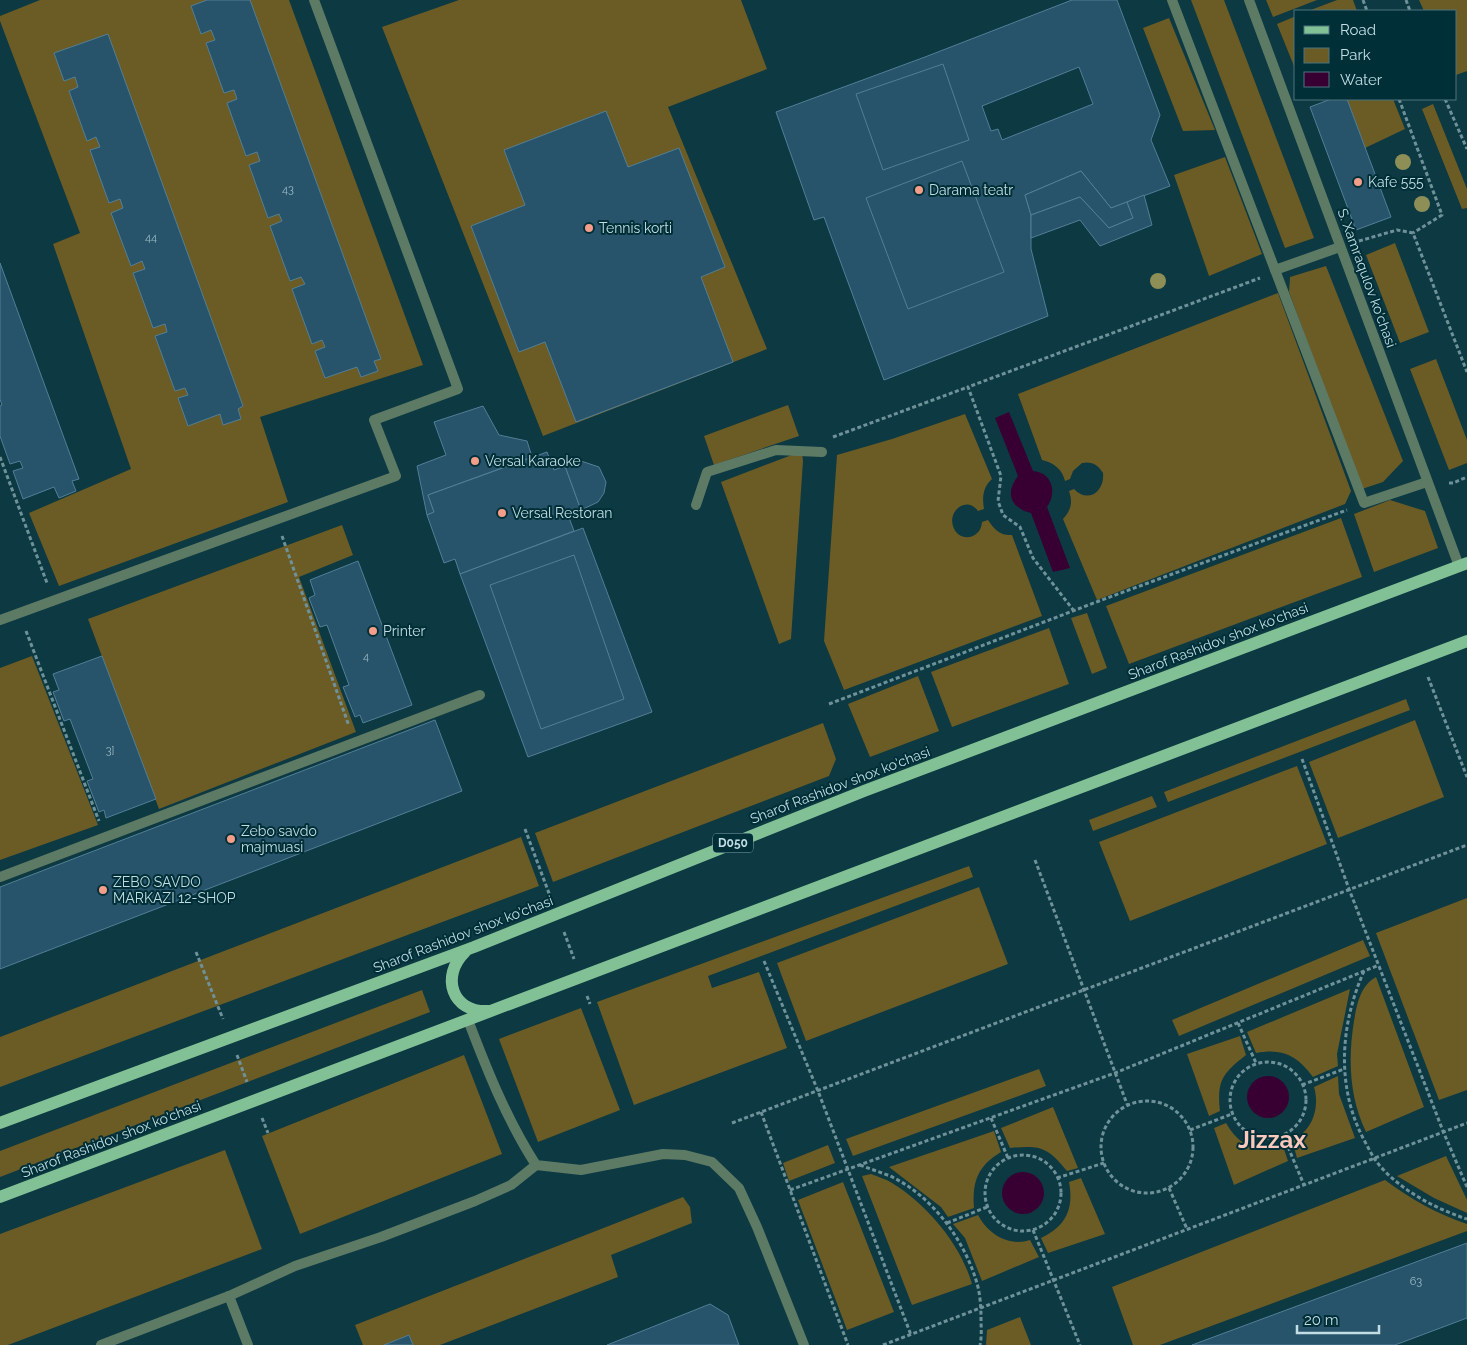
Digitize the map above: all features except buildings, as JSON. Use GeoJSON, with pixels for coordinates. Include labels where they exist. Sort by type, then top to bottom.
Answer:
{"type":"FeatureCollection","features":[{"type":"Feature","properties":{"kind":"main road","name":"Sharof Rashidov shox ko'chasi"},"geometry":{"type":"LineString","coordinates":[[0,1123],[231,1039],[474,947],[864,791],[1463,564]]}},
{"type":"Feature","properties":{"kind":"main road","name":"Sharof Rashidov shox ko'chasi"},"geometry":{"type":"LineString","coordinates":[[0,1197],[1467,641]]}},
{"type":"Feature","properties":{"kind":"main road"},"geometry":{"type":"LineString","coordinates":[[474,947],[465,951],[453,966],[451,985],[460,1002],[468,1008],[477,1011],[496,1009]]}},
{"type":"Feature","properties":{"kind":"street"},"geometry":{"type":"LineString","coordinates":[[0,620],[396,476],[374,420],[458,388],[314,0]]}},
{"type":"Feature","properties":{"kind":"street"},"geometry":{"type":"LineString","coordinates":[[1172,0],[1364,503],[1427,482]]}},
{"type":"Feature","properties":{"kind":"street","name":"S. Xamraqulov ko'chasi"},"geometry":{"type":"LineString","coordinates":[[1249,0],[1427,482],[1463,564]]}},
{"type":"Feature","properties":{"kind":"street"},"geometry":{"type":"LineString","coordinates":[[1275,271],[1340,247]]}},
{"type":"Feature","properties":{"kind":"street"},"geometry":{"type":"LineString","coordinates":[[696,506],[707,472],[776,450],[822,452]]}},
{"type":"Feature","properties":{"kind":"street"},"geometry":{"type":"LineString","coordinates":[[0,877],[480,695]]}},
{"type":"Feature","properties":{"kind":"street"},"geometry":{"type":"LineString","coordinates":[[468,1020],[485,1065],[518,1137],[536,1165]]}},
{"type":"Feature","properties":{"kind":"street"},"geometry":{"type":"LineString","coordinates":[[101,1345],[229,1296],[295,1266],[475,1201],[511,1184],[536,1165],[581,1170],[663,1154],[685,1155],[712,1162],[739,1188],[757,1227],[804,1345]]}},
{"type":"Feature","properties":{"kind":"street"},"geometry":{"type":"LineString","coordinates":[[229,1296],[248,1345]]}},
{"type":"Feature","properties":{"kind":"path"},"geometry":{"type":"LineString","coordinates":[[1340,247],[1397,230],[1413,233],[1442,215],[1400,100]]}},
{"type":"Feature","properties":{"kind":"path"},"geometry":{"type":"LineString","coordinates":[[1445,100],[1467,149]]}},
{"type":"Feature","properties":{"kind":"path"},"geometry":{"type":"LineString","coordinates":[[1413,233],[1467,372]]}},
{"type":"Feature","properties":{"kind":"path"},"geometry":{"type":"LineString","coordinates":[[831,438],[1275,271]]}},
{"type":"Feature","properties":{"kind":"path"},"geometry":{"type":"LineString","coordinates":[[968,387],[1001,476],[998,501],[1003,514],[1020,527],[1033,558],[1074,611]]}},
{"type":"Feature","properties":{"kind":"path"},"geometry":{"type":"LineString","coordinates":[[0,457],[54,600]]}},
{"type":"Feature","properties":{"kind":"path"},"geometry":{"type":"LineString","coordinates":[[829,704],[1364,503]]}},
{"type":"Feature","properties":{"kind":"path"},"geometry":{"type":"LineString","coordinates":[[276,519],[356,743]]}},
{"type":"Feature","properties":{"kind":"path"},"geometry":{"type":"LineString","coordinates":[[19,613],[105,838]]}},
{"type":"Feature","properties":{"kind":"path"},"geometry":{"type":"LineString","coordinates":[[1421,658],[1467,777]]}},
{"type":"Feature","properties":{"kind":"path"},"geometry":{"type":"LineString","coordinates":[[1302,759],[1349,889],[1443,1132],[1467,1187]]}},
{"type":"Feature","properties":{"kind":"path"},"geometry":{"type":"LineString","coordinates":[[732,1123],[1467,845]]}},
{"type":"Feature","properties":{"kind":"path"},"geometry":{"type":"LineString","coordinates":[[1035,860],[1127,1104]]}},
{"type":"Feature","properties":{"kind":"path"},"geometry":{"type":"LineString","coordinates":[[764,961],[818,1091],[911,1335]]}},
{"type":"Feature","properties":{"kind":"path"},"geometry":{"type":"LineString","coordinates":[[790,1190],[1115,1073],[1380,965]]}},
{"type":"Feature","properties":{"kind":"path"},"geometry":{"type":"LineString","coordinates":[[1364,971],[1350,1008],[1346,1037],[1344,1069],[1351,1111],[1374,1158],[1396,1182],[1442,1209],[1467,1219]]}},
{"type":"Feature","properties":{"kind":"path"},"geometry":{"type":"LineString","coordinates":[[1238,1022],[1256,1063]]}},
{"type":"Feature","properties":{"kind":"path"},"geometry":{"type":"LineString","coordinates":[[1269,1061],[1281,1064],[1292,1070],[1302,1084],[1306,1103],[1303,1115],[1296,1126],[1282,1135],[1274,1138],[1261,1138],[1249,1133],[1239,1125],[1232,1114],[1230,1095],[1236,1078],[1245,1069],[1256,1063],[1269,1061]]}},
{"type":"Feature","properties":{"kind":"path"},"geometry":{"type":"LineString","coordinates":[[1302,1084],[1344,1069]]}},
{"type":"Feature","properties":{"kind":"path"},"geometry":{"type":"LineString","coordinates":[[1143,1100],[1159,1101],[1173,1108],[1185,1119],[1190,1130],[1194,1150],[1190,1166],[1181,1179],[1169,1188],[1156,1193],[1142,1194],[1128,1190],[1116,1182],[1107,1172],[1102,1158],[1100,1142],[1104,1127],[1114,1113],[1127,1104],[1143,1100]]}},
{"type":"Feature","properties":{"kind":"path"},"geometry":{"type":"LineString","coordinates":[[761,1112],[848,1345]]}},
{"type":"Feature","properties":{"kind":"path"},"geometry":{"type":"LineString","coordinates":[[1190,1130],[1232,1114]]}},
{"type":"Feature","properties":{"kind":"path"},"geometry":{"type":"LineString","coordinates":[[991,1118],[1008,1158]]}},
{"type":"Feature","properties":{"kind":"path"},"geometry":{"type":"LineString","coordinates":[[884,1345],[1467,1123]]}},
{"type":"Feature","properties":{"kind":"path"},"geometry":{"type":"LineString","coordinates":[[1282,1135],[1304,1185]]}},
{"type":"Feature","properties":{"kind":"path"},"geometry":{"type":"LineString","coordinates":[[1023,1155],[1036,1157],[1055,1173],[1057,1178],[1060,1184],[1061,1197],[1058,1209],[1051,1219],[1033,1230],[1015,1231],[1004,1226],[994,1218],[987,1207],[984,1195],[991,1171],[1000,1162],[1008,1158],[1023,1155]]}},
{"type":"Feature","properties":{"kind":"path"},"geometry":{"type":"LineString","coordinates":[[1057,1178],[1104,1163]]}},
{"type":"Feature","properties":{"kind":"path"},"geometry":{"type":"LineString","coordinates":[[860,1165],[891,1176],[930,1205],[947,1223],[969,1262],[977,1282],[981,1308],[982,1338],[980,1345]]}},
{"type":"Feature","properties":{"kind":"path"},"geometry":{"type":"LineString","coordinates":[[1169,1188],[1187,1229]]}},
{"type":"Feature","properties":{"kind":"path"},"geometry":{"type":"LineString","coordinates":[[947,1223],[987,1207]]}},
{"type":"Feature","properties":{"kind":"path"},"geometry":{"type":"LineString","coordinates":[[1033,1230],[1080,1345]]}},
{"type":"Feature","properties":{"kind":"green space"},"geometry":{"type":"Polygon","coordinates":[[[40,0],[289,0],[423,365],[260,417],[288,502],[59,586],[29,513],[131,469],[53,244],[80,233],[0,21],[0,16],[40,0]]]}},
{"type":"Feature","properties":{"kind":"green space","name":"Tennis korti"},"geometry":{"type":"Polygon","coordinates":[[[459,0],[741,0],[767,69],[668,107],[767,349],[543,436],[382,27],[459,0]]]}},
{"type":"Feature","properties":{"kind":"green space"},"geometry":{"type":"Polygon","coordinates":[[[1191,0],[1224,0],[1314,238],[1285,248],[1191,0]]]}},
{"type":"Feature","properties":{"kind":"green space"},"geometry":{"type":"Polygon","coordinates":[[[1266,0],[1317,0],[1273,17],[1266,0]]]}},
{"type":"Feature","properties":{"kind":"green space"},"geometry":{"type":"Polygon","coordinates":[[[1337,0],[1353,0],[1357,10],[1311,10],[1337,0]]]}},
{"type":"Feature","properties":{"kind":"green space"},"geometry":{"type":"Polygon","coordinates":[[[1419,0],[1467,0],[1467,71],[1457,75],[1457,10],[1424,10],[1419,0]]]}},
{"type":"Feature","properties":{"kind":"green space"},"geometry":{"type":"Polygon","coordinates":[[[1294,17],[1294,66],[1277,24],[1294,17]]]}},
{"type":"Feature","properties":{"kind":"green space"},"geometry":{"type":"Polygon","coordinates":[[[1169,18],[1215,130],[1183,131],[1143,28],[1169,18]]]}},
{"type":"Feature","properties":{"kind":"green space"},"geometry":{"type":"Polygon","coordinates":[[[1347,100],[1393,100],[1405,129],[1365,148],[1347,100]]]}},
{"type":"Feature","properties":{"kind":"green space"},"geometry":{"type":"Polygon","coordinates":[[[1433,104],[1467,189],[1467,208],[1462,209],[1422,109],[1433,104]]]}},
{"type":"Feature","properties":{"kind":"green space"},"geometry":{"type":"Polygon","coordinates":[[[1225,157],[1262,254],[1209,276],[1174,175],[1225,157]]]}},
{"type":"Feature","properties":{"kind":"green space"},"geometry":{"type":"Polygon","coordinates":[[[1395,243],[1429,332],[1400,343],[1366,255],[1395,243]]]}},
{"type":"Feature","properties":{"kind":"green space"},"geometry":{"type":"Polygon","coordinates":[[[1326,266],[1403,461],[1383,482],[1362,489],[1289,292],[1290,277],[1326,266]]]}},
{"type":"Feature","properties":{"kind":"green space"},"geometry":{"type":"Polygon","coordinates":[[[1278,293],[1351,491],[1345,504],[1097,600],[1063,519],[1068,513],[1070,506],[1069,491],[1074,489],[1085,495],[1094,493],[1101,485],[1103,473],[1094,464],[1082,463],[1073,471],[1070,479],[1065,481],[1057,467],[1042,460],[1018,394],[1278,293]]]}},
{"type":"Feature","properties":{"kind":"green space"},"geometry":{"type":"Polygon","coordinates":[[[1436,359],[1467,440],[1467,463],[1449,470],[1410,369],[1436,359]]]}},
{"type":"Feature","properties":{"kind":"green space"},"geometry":{"type":"Polygon","coordinates":[[[788,405],[799,436],[714,465],[704,436],[788,405]]]}},
{"type":"Feature","properties":{"kind":"green space"},"geometry":{"type":"Polygon","coordinates":[[[965,414],[992,479],[984,492],[984,509],[978,511],[969,505],[959,507],[953,515],[953,526],[959,535],[969,537],[978,533],[982,522],[988,520],[998,531],[1012,535],[1042,616],[844,690],[824,641],[837,455],[892,439],[965,414]]]}},
{"type":"Feature","properties":{"kind":"green space"},"geometry":{"type":"Polygon","coordinates":[[[797,453],[802,453],[803,461],[791,639],[779,644],[721,482],[797,453]]]}},
{"type":"Feature","properties":{"kind":"green space"},"geometry":{"type":"Polygon","coordinates":[[[1390,500],[1425,511],[1438,548],[1374,572],[1354,514],[1390,500]]]}},
{"type":"Feature","properties":{"kind":"green space"},"geometry":{"type":"Polygon","coordinates":[[[1341,518],[1362,577],[1129,664],[1106,606],[1341,518]]]}},
{"type":"Feature","properties":{"kind":"green space"},"geometry":{"type":"Polygon","coordinates":[[[342,525],[353,555],[299,577],[356,732],[159,809],[88,619],[342,525]]]}},
{"type":"Feature","properties":{"kind":"green space"},"geometry":{"type":"Polygon","coordinates":[[[1087,613],[1107,668],[1092,674],[1071,618],[1087,613]]]}},
{"type":"Feature","properties":{"kind":"green space"},"geometry":{"type":"Polygon","coordinates":[[[1049,628],[1069,684],[952,727],[931,672],[1049,628]]]}},
{"type":"Feature","properties":{"kind":"green space"},"geometry":{"type":"Polygon","coordinates":[[[32,656],[98,825],[0,860],[0,668],[32,656]]]}},
{"type":"Feature","properties":{"kind":"green space"},"geometry":{"type":"Polygon","coordinates":[[[918,676],[939,731],[870,757],[848,704],[918,676]]]}},
{"type":"Feature","properties":{"kind":"green space"},"geometry":{"type":"Polygon","coordinates":[[[1406,699],[1410,710],[1168,802],[1164,792],[1406,699]]]}},
{"type":"Feature","properties":{"kind":"green space"},"geometry":{"type":"Polygon","coordinates":[[[1415,720],[1444,797],[1338,838],[1309,762],[1415,720]]]}},
{"type":"Feature","properties":{"kind":"green space"},"geometry":{"type":"Polygon","coordinates":[[[823,723],[836,759],[829,776],[553,882],[535,833],[823,723]]]}},
{"type":"Feature","properties":{"kind":"green space"},"geometry":{"type":"Polygon","coordinates":[[[1297,766],[1327,844],[1130,921],[1099,842],[1297,766]]]}},
{"type":"Feature","properties":{"kind":"green space"},"geometry":{"type":"Polygon","coordinates":[[[1152,796],[1157,807],[1093,831],[1089,820],[1152,796]]]}},
{"type":"Feature","properties":{"kind":"green space"},"geometry":{"type":"Polygon","coordinates":[[[521,837],[539,886],[0,1087],[0,1037],[521,837]]]}},
{"type":"Feature","properties":{"kind":"green space"},"geometry":{"type":"Polygon","coordinates":[[[969,866],[973,877],[708,976],[712,988],[759,972],[787,1048],[634,1105],[597,1002],[969,866]]]}},
{"type":"Feature","properties":{"kind":"green space"},"geometry":{"type":"Polygon","coordinates":[[[979,887],[1008,964],[806,1041],[777,963],[979,887]]]}},
{"type":"Feature","properties":{"kind":"green space"},"geometry":{"type":"Polygon","coordinates":[[[1467,898],[1467,1090],[1439,1100],[1376,933],[1467,898]]]}},
{"type":"Feature","properties":{"kind":"green space"},"geometry":{"type":"Polygon","coordinates":[[[1363,940],[1370,956],[1179,1036],[1172,1020],[1363,940]]]}},
{"type":"Feature","properties":{"kind":"green space"},"geometry":{"type":"Polygon","coordinates":[[[1376,977],[1424,1107],[1366,1132],[1360,1119],[1353,1091],[1351,1049],[1356,1008],[1360,996],[1366,985],[1376,977]]]}},
{"type":"Feature","properties":{"kind":"green space"},"geometry":{"type":"Polygon","coordinates":[[[1350,989],[1337,1054],[1338,1066],[1313,1077],[1301,1063],[1288,1055],[1274,1052],[1256,1053],[1247,1032],[1350,989]]]}},
{"type":"Feature","properties":{"kind":"green space"},"geometry":{"type":"Polygon","coordinates":[[[422,990],[430,1012],[0,1177],[0,1151],[422,990]]]}},
{"type":"Feature","properties":{"kind":"green space"},"geometry":{"type":"Polygon","coordinates":[[[581,1008],[620,1110],[538,1142],[499,1039],[581,1008]]]}},
{"type":"Feature","properties":{"kind":"green space"},"geometry":{"type":"Polygon","coordinates":[[[1240,1036],[1246,1055],[1226,1073],[1219,1092],[1220,1111],[1209,1116],[1187,1054],[1240,1036]]]}},
{"type":"Feature","properties":{"kind":"green space"},"geometry":{"type":"Polygon","coordinates":[[[464,1055],[502,1154],[300,1234],[262,1136],[464,1055]]]}},
{"type":"Feature","properties":{"kind":"green space"},"geometry":{"type":"Polygon","coordinates":[[[1039,1069],[1046,1086],[853,1156],[846,1139],[1039,1069]]]}},
{"type":"Feature","properties":{"kind":"green space"},"geometry":{"type":"Polygon","coordinates":[[[1338,1076],[1339,1094],[1355,1138],[1297,1158],[1292,1140],[1305,1131],[1313,1118],[1316,1102],[1314,1087],[1338,1076]]]}},
{"type":"Feature","properties":{"kind":"green space"},"geometry":{"type":"Polygon","coordinates":[[[1053,1107],[1078,1168],[1067,1171],[1049,1152],[1043,1149],[1029,1147],[1010,1148],[1001,1128],[1053,1107]]]}},
{"type":"Feature","properties":{"kind":"green space"},"geometry":{"type":"Polygon","coordinates":[[[1226,1123],[1237,1137],[1250,1146],[1265,1149],[1283,1146],[1288,1161],[1234,1185],[1214,1128],[1226,1123]]]}},
{"type":"Feature","properties":{"kind":"green space"},"geometry":{"type":"Polygon","coordinates":[[[994,1131],[1001,1152],[987,1163],[978,1175],[974,1190],[974,1208],[948,1217],[941,1207],[889,1167],[994,1131]]]}},
{"type":"Feature","properties":{"kind":"green space"},"geometry":{"type":"Polygon","coordinates":[[[828,1145],[835,1163],[789,1181],[783,1163],[828,1145]]]}},
{"type":"Feature","properties":{"kind":"green space"},"geometry":{"type":"Polygon","coordinates":[[[225,1150],[262,1249],[8,1345],[0,1345],[0,1234],[225,1150]]]}},
{"type":"Feature","properties":{"kind":"green space"},"geometry":{"type":"Polygon","coordinates":[[[1446,1156],[1467,1200],[1467,1213],[1434,1198],[1397,1176],[1446,1156]]]}},
{"type":"Feature","properties":{"kind":"green space"},"geometry":{"type":"Polygon","coordinates":[[[871,1174],[890,1182],[905,1192],[930,1214],[951,1240],[960,1255],[972,1284],[912,1305],[862,1176],[871,1174]]]}},
{"type":"Feature","properties":{"kind":"green space"},"geometry":{"type":"Polygon","coordinates":[[[1081,1178],[1105,1234],[1048,1253],[1041,1238],[1057,1228],[1066,1216],[1070,1200],[1069,1182],[1081,1178]]]}},
{"type":"Feature","properties":{"kind":"green space"},"geometry":{"type":"Polygon","coordinates":[[[1385,1180],[1424,1205],[1445,1216],[1467,1224],[1467,1231],[1160,1345],[1133,1345],[1112,1287],[1385,1180]]]}},
{"type":"Feature","properties":{"kind":"green space"},"geometry":{"type":"Polygon","coordinates":[[[843,1182],[894,1312],[847,1330],[798,1200],[843,1182]]]}},
{"type":"Feature","properties":{"kind":"green space"},"geometry":{"type":"Polygon","coordinates":[[[683,1197],[690,1207],[692,1223],[611,1255],[618,1277],[440,1345],[413,1345],[409,1335],[384,1345],[363,1345],[355,1325],[683,1197]]]}},
{"type":"Feature","properties":{"kind":"green space"},"geometry":{"type":"Polygon","coordinates":[[[978,1215],[987,1228],[1000,1237],[1014,1242],[1030,1240],[1039,1257],[982,1281],[965,1238],[953,1224],[978,1215]]]}},
{"type":"Feature","properties":{"kind":"green space"},"geometry":{"type":"Polygon","coordinates":[[[1020,1317],[1031,1345],[986,1345],[987,1330],[1020,1317]]]}},
{"type":"Feature","properties":{"kind":"water"},"geometry":{"type":"Polygon","coordinates":[[[1009,412],[1033,471],[1045,476],[1051,484],[1052,496],[1047,507],[1070,568],[1053,572],[1031,513],[1018,507],[1012,499],[1012,488],[1018,476],[995,418],[1009,412]]]}},
{"type":"Feature","properties":{"kind":"water"},"geometry":{"type":"Polygon","coordinates":[[[1268,1076],[1283,1082],[1289,1097],[1283,1112],[1268,1118],[1253,1112],[1247,1097],[1253,1082],[1268,1076]]]}},
{"type":"Feature","properties":{"kind":"water"},"geometry":{"type":"Polygon","coordinates":[[[1023,1172],[1038,1178],[1044,1193],[1038,1208],[1023,1214],[1008,1208],[1002,1193],[1008,1178],[1023,1172]]]}},
{"type":"Feature","properties":{"kind":"place","name":"Kafe 555"},"geometry":{"type":"Point","coordinates":[1358,182]}},
{"type":"Feature","properties":{"kind":"place","name":"Darama teatr"},"geometry":{"type":"Point","coordinates":[919,190]}},
{"type":"Feature","properties":{"kind":"place","name":"Tennis korti"},"geometry":{"type":"Point","coordinates":[589,228]}},
{"type":"Feature","properties":{"kind":"place","name":"Versal Karaoke"},"geometry":{"type":"Point","coordinates":[475,461]}},
{"type":"Feature","properties":{"kind":"place","name":"Versal Restoran"},"geometry":{"type":"Point","coordinates":[502,513]}},
{"type":"Feature","properties":{"kind":"place","name":"Printer"},"geometry":{"type":"Point","coordinates":[373,631]}},
{"type":"Feature","properties":{"kind":"place","name":"Zebo savdo majmuasi"},"geometry":{"type":"Point","coordinates":[231,839]}},
{"type":"Feature","properties":{"kind":"place","name":"ZEBO SAVDO MARKAZI 12-SHOP"},"geometry":{"type":"Point","coordinates":[103,890]}},
{"type":"Feature","properties":{"kind":"district","name":"Jizzax"},"geometry":{"type":"Point","coordinates":[1272,1140]}}]}
